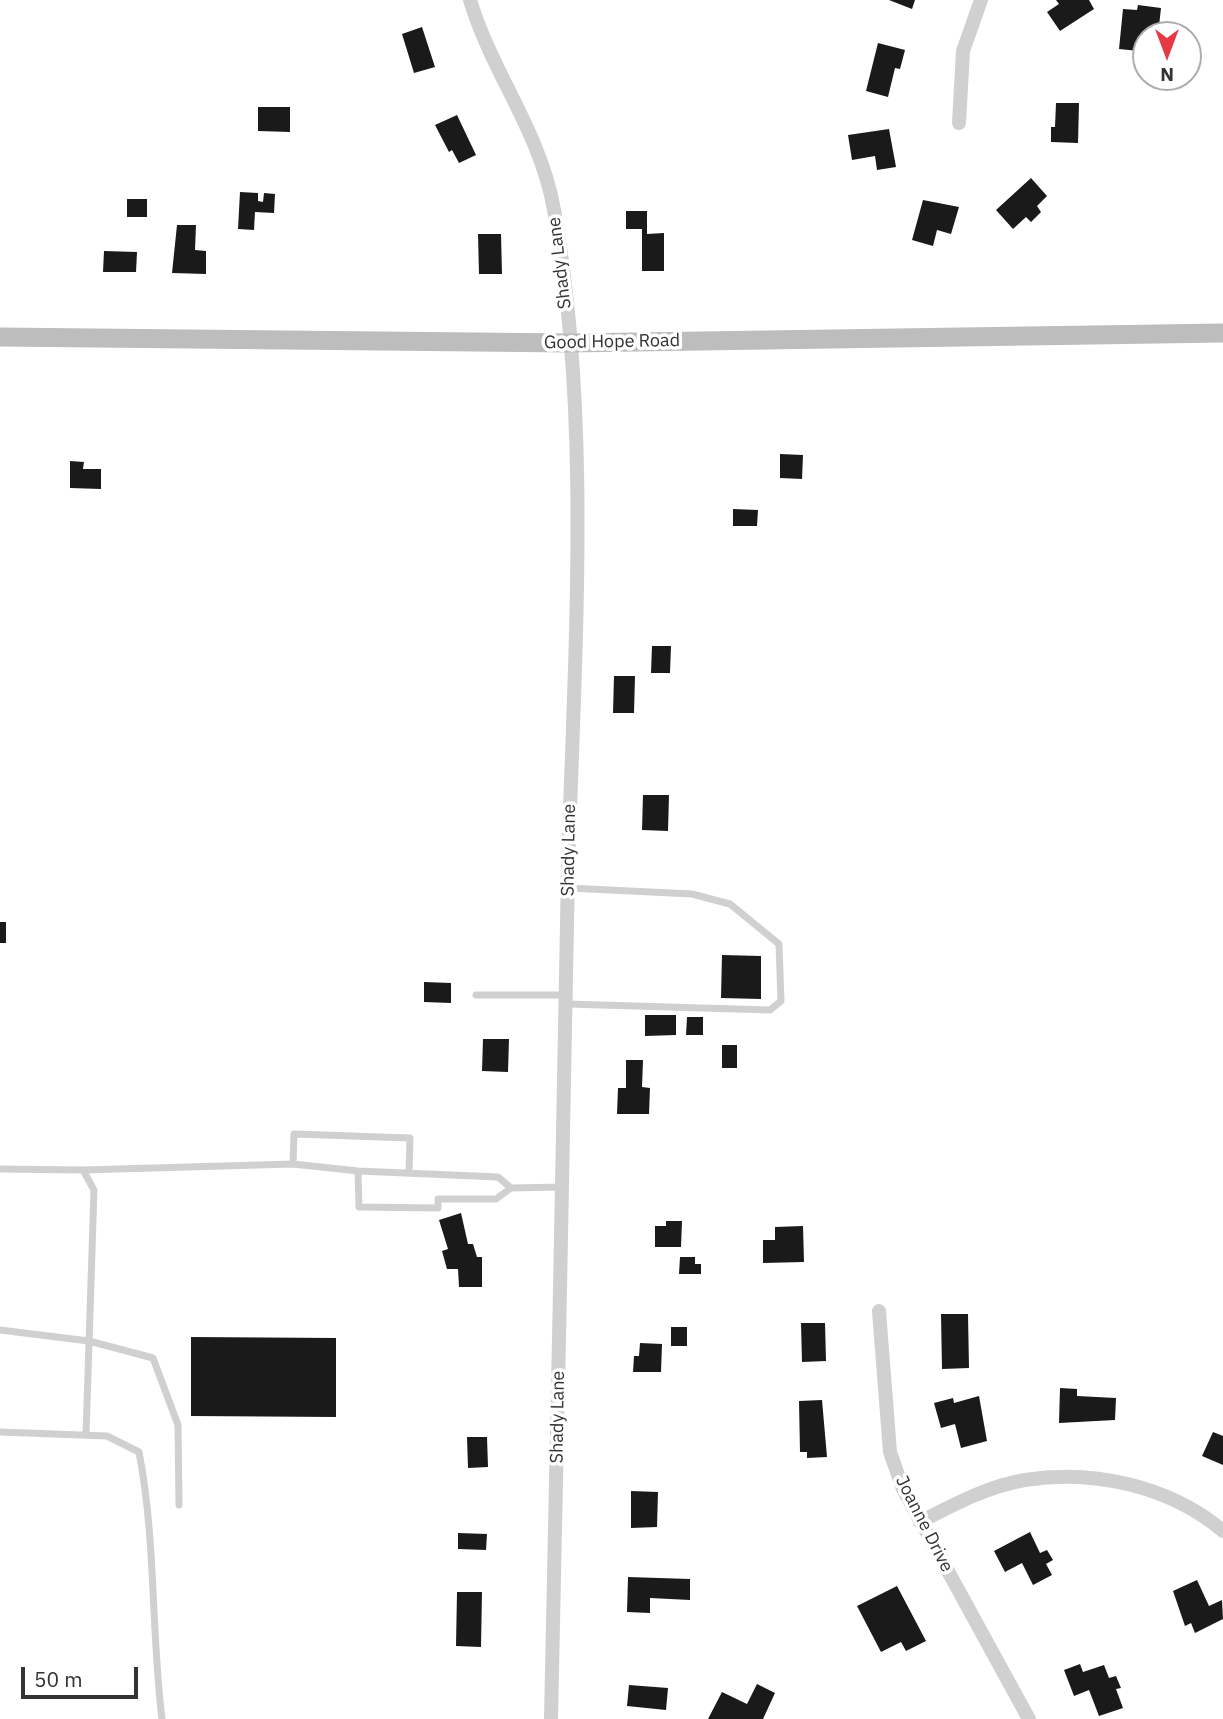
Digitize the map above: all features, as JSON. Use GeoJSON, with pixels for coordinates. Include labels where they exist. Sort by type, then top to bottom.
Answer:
{"type":"FeatureCollection","features":[{"type":"Feature","properties":{"kind":"main road","name":"Good Hope Road"},"geometry":{"type":"LineString","coordinates":[[0,337],[570,343],[1223,333]]}},
{"type":"Feature","properties":{"kind":"street","name":"Shady Lane"},"geometry":{"type":"LineString","coordinates":[[470,0],[486,43],[536,144],[546,172],[555,211],[570,343],[576,483],[551,1719]]}},
{"type":"Feature","properties":{"kind":"street"},"geometry":{"type":"LineString","coordinates":[[959,123],[963,51],[981,0]]}},
{"type":"Feature","properties":{"kind":"street","name":"Joanne Drive"},"geometry":{"type":"LineString","coordinates":[[879,1311],[890,1452],[920,1522],[1012,1683],[1029,1719]]}},
{"type":"Feature","properties":{"kind":"street"},"geometry":{"type":"LineString","coordinates":[[920,1522],[978,1494],[1023,1480],[1056,1477],[1132,1485],[1161,1494],[1195,1510],[1223,1531]]}},
{"type":"Feature","properties":{"kind":"lane"},"geometry":{"type":"LineString","coordinates":[[476,995],[770,1010],[781,1001],[782,953],[779,944],[765,929],[730,904],[708,897],[568,888]]}},
{"type":"Feature","properties":{"kind":"lane"},"geometry":{"type":"LineString","coordinates":[[293,1164],[294,1134],[410,1138],[409,1173]]}},
{"type":"Feature","properties":{"kind":"lane"},"geometry":{"type":"LineString","coordinates":[[0,1169],[83,1170],[293,1164],[358,1171],[498,1177],[511,1188]]}},
{"type":"Feature","properties":{"kind":"lane"},"geometry":{"type":"LineString","coordinates":[[83,1170],[94,1190],[86,1435]]}},
{"type":"Feature","properties":{"kind":"lane"},"geometry":{"type":"LineString","coordinates":[[358,1171],[359,1207],[438,1208],[438,1199],[496,1199],[511,1188],[563,1187]]}},
{"type":"Feature","properties":{"kind":"lane"},"geometry":{"type":"LineString","coordinates":[[0,1330],[89,1341],[153,1358],[178,1424],[179,1505]]}},
{"type":"Feature","properties":{"kind":"lane"},"geometry":{"type":"LineString","coordinates":[[0,1432],[107,1436],[139,1452],[150,1507],[157,1675],[162,1719]]}},
{"type":"Feature","properties":{"kind":"building"},"geometry":{"type":"Polygon","coordinates":[[[889,0],[915,0],[912,9],[889,0]]]}},
{"type":"Feature","properties":{"kind":"building"},"geometry":{"type":"Polygon","coordinates":[[[1056,0],[1089,0],[1094,9],[1060,31],[1047,12],[1059,4],[1056,0]]]}},
{"type":"Feature","properties":{"kind":"building"},"geometry":{"type":"Polygon","coordinates":[[[1138,5],[1161,8],[1160,21],[1132,21],[1132,50],[1119,49],[1123,9],[1137,10],[1138,5]]]}},
{"type":"Feature","properties":{"kind":"building"},"geometry":{"type":"Polygon","coordinates":[[[422,27],[435,67],[414,73],[402,34],[422,27]]]}},
{"type":"Feature","properties":{"kind":"building"},"geometry":{"type":"Polygon","coordinates":[[[878,43],[905,50],[900,69],[895,68],[888,97],[866,91],[878,43]]]}},
{"type":"Feature","properties":{"kind":"building"},"geometry":{"type":"Polygon","coordinates":[[[1056,103],[1079,103],[1078,143],[1051,142],[1056,103]]]}},
{"type":"Feature","properties":{"kind":"building"},"geometry":{"type":"Polygon","coordinates":[[[258,107],[290,107],[290,132],[258,131],[258,107]]]}},
{"type":"Feature","properties":{"kind":"building"},"geometry":{"type":"Polygon","coordinates":[[[457,115],[476,155],[459,163],[452,150],[449,152],[435,125],[457,115]]]}},
{"type":"Feature","properties":{"kind":"building"},"geometry":{"type":"Polygon","coordinates":[[[889,129],[896,167],[877,170],[875,156],[852,160],[848,135],[889,129]]]}},
{"type":"Feature","properties":{"kind":"building"},"geometry":{"type":"Polygon","coordinates":[[[1031,178],[1047,196],[1037,206],[1041,212],[1031,222],[1026,217],[1013,229],[996,210],[1031,178]]]}},
{"type":"Feature","properties":{"kind":"building"},"geometry":{"type":"Polygon","coordinates":[[[240,192],[258,193],[258,201],[263,202],[264,193],[275,194],[274,213],[255,212],[254,230],[238,229],[240,192]]]}},
{"type":"Feature","properties":{"kind":"building"},"geometry":{"type":"Polygon","coordinates":[[[127,199],[147,199],[147,217],[127,217],[127,199]]]}},
{"type":"Feature","properties":{"kind":"building"},"geometry":{"type":"Polygon","coordinates":[[[923,200],[959,207],[951,234],[937,230],[933,246],[912,240],[923,200]]]}},
{"type":"Feature","properties":{"kind":"building"},"geometry":{"type":"Polygon","coordinates":[[[626,211],[647,211],[647,234],[664,233],[664,271],[642,271],[642,229],[626,229],[626,211]]]}},
{"type":"Feature","properties":{"kind":"building"},"geometry":{"type":"Polygon","coordinates":[[[177,225],[196,225],[195,250],[206,251],[206,274],[172,273],[177,225]]]}},
{"type":"Feature","properties":{"kind":"building"},"geometry":{"type":"Polygon","coordinates":[[[478,234],[501,234],[502,274],[479,274],[478,234]]]}},
{"type":"Feature","properties":{"kind":"building"},"geometry":{"type":"Polygon","coordinates":[[[104,251],[137,252],[136,272],[103,272],[104,251]]]}},
{"type":"Feature","properties":{"kind":"building"},"geometry":{"type":"Polygon","coordinates":[[[780,454],[803,455],[802,479],[780,478],[780,454]]]}},
{"type":"Feature","properties":{"kind":"building"},"geometry":{"type":"Polygon","coordinates":[[[70,461],[84,462],[83,469],[101,469],[101,489],[70,488],[70,461]]]}},
{"type":"Feature","properties":{"kind":"building"},"geometry":{"type":"Polygon","coordinates":[[[733,509],[758,510],[757,526],[733,526],[733,509]]]}},
{"type":"Feature","properties":{"kind":"building"},"geometry":{"type":"Polygon","coordinates":[[[652,646],[671,646],[670,673],[651,673],[652,646]]]}},
{"type":"Feature","properties":{"kind":"building"},"geometry":{"type":"Polygon","coordinates":[[[614,676],[635,676],[634,713],[613,713],[614,676]]]}},
{"type":"Feature","properties":{"kind":"building"},"geometry":{"type":"Polygon","coordinates":[[[643,795],[669,795],[668,831],[642,830],[643,795]]]}},
{"type":"Feature","properties":{"kind":"building"},"geometry":{"type":"Polygon","coordinates":[[[0,922],[6,922],[6,943],[0,943],[0,922]]]}},
{"type":"Feature","properties":{"kind":"building"},"geometry":{"type":"Polygon","coordinates":[[[722,955],[761,956],[761,999],[721,998],[722,955]]]}},
{"type":"Feature","properties":{"kind":"building"},"geometry":{"type":"Polygon","coordinates":[[[424,982],[451,983],[451,1003],[424,1002],[424,982]]]}},
{"type":"Feature","properties":{"kind":"building"},"geometry":{"type":"Polygon","coordinates":[[[645,1015],[676,1015],[676,1035],[645,1036],[645,1015]]]}},
{"type":"Feature","properties":{"kind":"building"},"geometry":{"type":"Polygon","coordinates":[[[687,1017],[703,1017],[703,1035],[686,1035],[687,1017]]]}},
{"type":"Feature","properties":{"kind":"building"},"geometry":{"type":"Polygon","coordinates":[[[483,1039],[509,1039],[508,1072],[482,1071],[483,1039]]]}},
{"type":"Feature","properties":{"kind":"building"},"geometry":{"type":"Polygon","coordinates":[[[722,1045],[737,1045],[737,1068],[722,1068],[722,1045]]]}},
{"type":"Feature","properties":{"kind":"building"},"geometry":{"type":"Polygon","coordinates":[[[626,1060],[643,1060],[642,1087],[650,1088],[649,1114],[617,1114],[618,1088],[626,1088],[626,1060]]]}},
{"type":"Feature","properties":{"kind":"building"},"geometry":{"type":"Polygon","coordinates":[[[461,1213],[468,1244],[473,1244],[477,1257],[482,1257],[482,1287],[459,1287],[458,1269],[447,1269],[442,1251],[448,1249],[439,1220],[461,1213]]]}},
{"type":"Feature","properties":{"kind":"building"},"geometry":{"type":"Polygon","coordinates":[[[666,1221],[682,1221],[681,1247],[655,1247],[655,1226],[666,1226],[666,1221]]]}},
{"type":"Feature","properties":{"kind":"building"},"geometry":{"type":"Polygon","coordinates":[[[803,1226],[804,1262],[763,1263],[763,1240],[775,1240],[775,1227],[803,1226]]]}},
{"type":"Feature","properties":{"kind":"building"},"geometry":{"type":"Polygon","coordinates":[[[680,1257],[695,1257],[695,1264],[701,1264],[701,1274],[679,1274],[680,1257]]]}},
{"type":"Feature","properties":{"kind":"building"},"geometry":{"type":"Polygon","coordinates":[[[941,1314],[968,1314],[969,1368],[942,1369],[941,1314]]]}},
{"type":"Feature","properties":{"kind":"building"},"geometry":{"type":"Polygon","coordinates":[[[801,1323],[825,1323],[826,1361],[802,1362],[801,1323]]]}},
{"type":"Feature","properties":{"kind":"building"},"geometry":{"type":"Polygon","coordinates":[[[671,1327],[687,1327],[687,1346],[671,1346],[671,1327]]]}},
{"type":"Feature","properties":{"kind":"building"},"geometry":{"type":"Polygon","coordinates":[[[191,1337],[336,1338],[336,1417],[191,1416],[191,1337]]]}},
{"type":"Feature","properties":{"kind":"building"},"geometry":{"type":"Polygon","coordinates":[[[640,1343],[662,1344],[661,1372],[633,1372],[634,1356],[639,1356],[640,1343]]]}},
{"type":"Feature","properties":{"kind":"building"},"geometry":{"type":"Polygon","coordinates":[[[1060,1388],[1077,1389],[1077,1396],[1116,1398],[1115,1420],[1059,1423],[1060,1388]]]}},
{"type":"Feature","properties":{"kind":"building"},"geometry":{"type":"Polygon","coordinates":[[[979,1396],[987,1441],[961,1448],[955,1424],[941,1428],[934,1403],[953,1398],[954,1403],[979,1396]]]}},
{"type":"Feature","properties":{"kind":"building"},"geometry":{"type":"Polygon","coordinates":[[[822,1400],[827,1457],[807,1458],[807,1452],[800,1452],[799,1401],[822,1400]]]}},
{"type":"Feature","properties":{"kind":"building"},"geometry":{"type":"Polygon","coordinates":[[[1213,1432],[1223,1436],[1223,1465],[1202,1456],[1213,1432]]]}},
{"type":"Feature","properties":{"kind":"building"},"geometry":{"type":"Polygon","coordinates":[[[467,1437],[487,1437],[488,1467],[468,1468],[467,1437]]]}},
{"type":"Feature","properties":{"kind":"building"},"geometry":{"type":"Polygon","coordinates":[[[631,1491],[658,1492],[657,1527],[631,1528],[631,1491]]]}},
{"type":"Feature","properties":{"kind":"building"},"geometry":{"type":"Polygon","coordinates":[[[1030,1532],[1040,1553],[1047,1550],[1053,1560],[1046,1564],[1052,1575],[1033,1585],[1022,1563],[1005,1572],[994,1551],[1030,1532]]]}},
{"type":"Feature","properties":{"kind":"building"},"geometry":{"type":"Polygon","coordinates":[[[458,1533],[487,1534],[486,1550],[458,1549],[458,1533]]]}},
{"type":"Feature","properties":{"kind":"building"},"geometry":{"type":"Polygon","coordinates":[[[628,1577],[690,1579],[690,1600],[650,1598],[650,1613],[627,1612],[628,1577]]]}},
{"type":"Feature","properties":{"kind":"building"},"geometry":{"type":"Polygon","coordinates":[[[1197,1580],[1209,1606],[1222,1600],[1223,1619],[1195,1633],[1191,1623],[1185,1626],[1173,1591],[1197,1580]]]}},
{"type":"Feature","properties":{"kind":"building"},"geometry":{"type":"Polygon","coordinates":[[[897,1586],[926,1641],[906,1651],[901,1642],[881,1652],[857,1606],[897,1586]]]}},
{"type":"Feature","properties":{"kind":"building"},"geometry":{"type":"Polygon","coordinates":[[[457,1592],[482,1592],[481,1647],[456,1646],[457,1592]]]}},
{"type":"Feature","properties":{"kind":"building"},"geometry":{"type":"Polygon","coordinates":[[[1080,1664],[1083,1672],[1104,1665],[1109,1678],[1116,1676],[1121,1688],[1116,1689],[1123,1708],[1099,1716],[1089,1690],[1074,1696],[1064,1670],[1080,1664]]]}},
{"type":"Feature","properties":{"kind":"building"},"geometry":{"type":"Polygon","coordinates":[[[757,1684],[775,1693],[763,1719],[708,1719],[722,1692],[747,1704],[757,1684]]]}},
{"type":"Feature","properties":{"kind":"building"},"geometry":{"type":"Polygon","coordinates":[[[629,1685],[668,1688],[666,1710],[627,1706],[629,1685]]]}}]}
